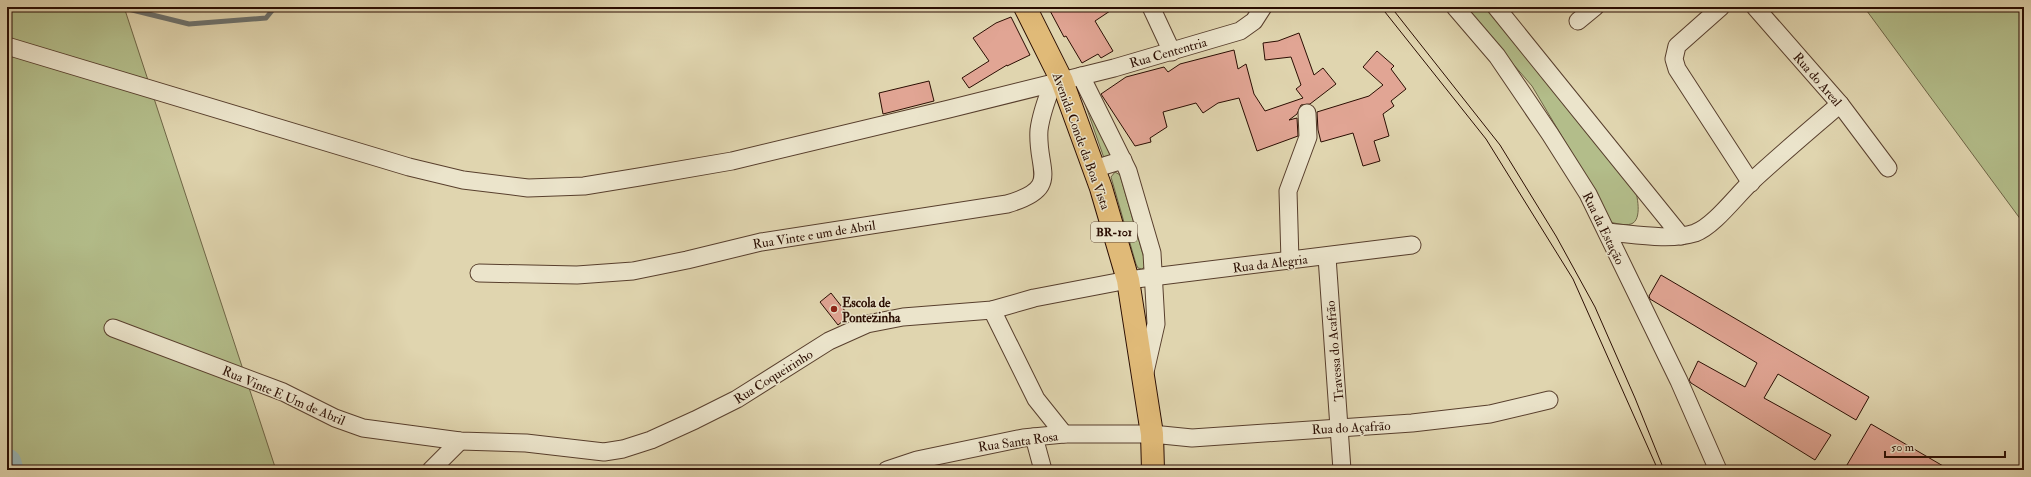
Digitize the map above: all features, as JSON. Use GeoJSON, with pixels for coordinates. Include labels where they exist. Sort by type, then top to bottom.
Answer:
{"type":"FeatureCollection","features":[{"type":"Feature","properties":{"kind":"main road","name":"Avenida Conde da Boa Vista"},"geometry":{"type":"LineString","coordinates":[[1025,7],[1065,80],[1128,280],[1152,434],[1153,470]]}},
{"type":"Feature","properties":{"kind":"street"},"geometry":{"type":"LineString","coordinates":[[1151,7],[1172,52]]}},
{"type":"Feature","properties":{"kind":"street","name":"Rua Cententria"},"geometry":{"type":"LineString","coordinates":[[7,46],[409,166],[463,180],[528,188],[584,186],[732,161],[1065,80],[1172,52],[1240,31],[1254,20],[1263,7]]}},
{"type":"Feature","properties":{"kind":"street"},"geometry":{"type":"LineString","coordinates":[[1496,7],[1681,236]]}},
{"type":"Feature","properties":{"kind":"street"},"geometry":{"type":"LineString","coordinates":[[1578,21],[1595,7]]}},
{"type":"Feature","properties":{"kind":"street"},"geometry":{"type":"LineString","coordinates":[[1721,7],[1677,46],[1674,59],[1676,69],[1751,182]]}},
{"type":"Feature","properties":{"kind":"street","name":"Rua do Areal"},"geometry":{"type":"LineString","coordinates":[[1755,7],[1840,104],[1888,168]]}},
{"type":"Feature","properties":{"kind":"street","name":"Rua da Estação"},"geometry":{"type":"LineString","coordinates":[[1460,8],[1497,56],[1550,134],[1588,194],[1679,381],[1718,470]]}},
{"type":"Feature","properties":{"kind":"street"},"geometry":{"type":"LineString","coordinates":[[1065,80],[1123,160],[1128,170],[1152,253],[1156,324],[1143,380]]}},
{"type":"Feature","properties":{"kind":"street","name":"Rua Vinte e um de Abril"},"geometry":{"type":"LineString","coordinates":[[479,273],[577,275],[632,271],[687,260],[761,242],[999,205],[1021,200],[1033,194],[1042,183],[1044,169],[1039,131],[1045,102],[1065,80]]}},
{"type":"Feature","properties":{"kind":"street"},"geometry":{"type":"LineString","coordinates":[[1607,232],[1681,236],[1696,232],[1709,224],[1751,182],[1840,104]]}},
{"type":"Feature","properties":{"kind":"street"},"geometry":{"type":"LineString","coordinates":[[1290,261],[1288,191],[1293,173],[1308,136],[1307,114]]}},
{"type":"Feature","properties":{"kind":"street"},"geometry":{"type":"LineString","coordinates":[[1094,170],[1123,160]]}},
{"type":"Feature","properties":{"kind":"street","name":"Rua da Alegria"},"geometry":{"type":"LineString","coordinates":[[1128,280],[1412,245]]}},
{"type":"Feature","properties":{"kind":"street","name":"Travessa do Acafrão"},"geometry":{"type":"LineString","coordinates":[[1327,256],[1342,470]]}},
{"type":"Feature","properties":{"kind":"street","name":"Rua Coqueirinho"},"geometry":{"type":"LineString","coordinates":[[460,441],[526,443],[604,452],[623,449],[657,437],[737,399],[813,351],[866,324],[903,317],[992,310],[1034,298],[1128,280]]}},
{"type":"Feature","properties":{"kind":"street"},"geometry":{"type":"LineString","coordinates":[[992,310],[1036,399],[1064,434]]}},
{"type":"Feature","properties":{"kind":"street","name":"Rua Vinte E Um de Abril"},"geometry":{"type":"LineString","coordinates":[[113,328],[283,392],[335,418],[362,428],[460,441]]}},
{"type":"Feature","properties":{"kind":"street","name":"Rua do Açafrão"},"geometry":{"type":"LineString","coordinates":[[1152,434],[1192,438],[1450,420],[1490,414],[1549,400]]}},
{"type":"Feature","properties":{"kind":"street","name":"Rua Santa Rosa"},"geometry":{"type":"LineString","coordinates":[[887,470],[917,460],[969,448],[1034,437],[1064,434],[1152,434]]}},
{"type":"Feature","properties":{"kind":"street"},"geometry":{"type":"LineString","coordinates":[[1034,437],[1043,470]]}},
{"type":"Feature","properties":{"kind":"street"},"geometry":{"type":"LineString","coordinates":[[431,470],[460,441]]}},
{"type":"Feature","properties":{"kind":"green space"},"geometry":{"type":"Polygon","coordinates":[[[7,7],[124,7],[276,470],[7,470],[7,7]]]}},
{"type":"Feature","properties":{"kind":"green space"},"geometry":{"type":"Polygon","coordinates":[[[1464,7],[1489,7],[1634,185],[1638,206],[1635,222],[1626,225],[1609,222],[1598,197],[1532,86],[1464,7]]]}},
{"type":"Feature","properties":{"kind":"green space"},"geometry":{"type":"Polygon","coordinates":[[[1864,7],[2024,7],[2024,224],[1864,7]]]}},
{"type":"Feature","properties":{"kind":"green space"},"geometry":{"type":"Polygon","coordinates":[[[1088,97],[1110,155],[1104,158],[1083,98],[1088,97]]]}},
{"type":"Feature","properties":{"kind":"green space"},"geometry":{"type":"Polygon","coordinates":[[[1115,172],[1120,175],[1146,265],[1142,269],[1138,268],[1136,264],[1111,177],[1115,172]]]}},
{"type":"Feature","properties":{"kind":"building"},"geometry":{"type":"Polygon","coordinates":[[[1048,7],[1116,7],[1095,21],[1113,51],[1101,58],[1098,54],[1082,63],[1066,36],[1064,37],[1048,7]]]}},
{"type":"Feature","properties":{"kind":"building"},"geometry":{"type":"Polygon","coordinates":[[[1011,17],[1030,55],[1007,65],[969,88],[962,78],[989,61],[973,38],[996,23],[1011,17]]]}},
{"type":"Feature","properties":{"kind":"building"},"geometry":{"type":"Polygon","coordinates":[[[1299,33],[1314,75],[1323,68],[1336,84],[1310,104],[1301,105],[1297,114],[1289,120],[1297,118],[1298,136],[1257,151],[1239,98],[1218,103],[1203,113],[1196,103],[1163,112],[1167,127],[1150,138],[1151,142],[1135,146],[1101,94],[1126,77],[1164,67],[1168,72],[1180,64],[1234,50],[1238,69],[1246,64],[1254,94],[1265,111],[1303,98],[1296,89],[1301,85],[1291,57],[1265,60],[1263,43],[1278,41],[1299,33]]]}},
{"type":"Feature","properties":{"kind":"building"},"geometry":{"type":"Polygon","coordinates":[[[1377,51],[1394,66],[1391,69],[1406,89],[1391,101],[1394,106],[1383,114],[1389,136],[1374,141],[1380,161],[1363,166],[1353,133],[1321,142],[1318,130],[1317,112],[1369,96],[1383,85],[1363,67],[1377,51]]]}},
{"type":"Feature","properties":{"kind":"building"},"geometry":{"type":"Polygon","coordinates":[[[929,81],[934,101],[883,114],[879,93],[929,81]]]}},
{"type":"Feature","properties":{"kind":"building"},"geometry":{"type":"Polygon","coordinates":[[[1661,275],[1869,397],[1856,420],[1778,374],[1764,398],[1831,435],[1815,460],[1691,383],[1689,380],[1698,361],[1745,387],[1757,363],[1650,299],[1649,296],[1661,275]]]}},
{"type":"Feature","properties":{"kind":"building","name":"Escola de Pontezinha"},"geometry":{"type":"Polygon","coordinates":[[[831,293],[849,316],[838,325],[820,302],[831,293]]]}},
{"type":"Feature","properties":{"kind":"building"},"geometry":{"type":"Polygon","coordinates":[[[1871,424],[1950,470],[1844,470],[1871,424]]]}},
{"type":"Feature","properties":{"kind":"waterway"},"geometry":{"type":"LineString","coordinates":[[120,7],[189,24],[266,18],[275,7]]}},
{"type":"Feature","properties":{"kind":"waterway"},"geometry":{"type":"LineString","coordinates":[[7,463],[9,470]]}},
{"type":"Feature","properties":{"kind":"tram line"},"geometry":{"type":"LineString","coordinates":[[1381,7],[1486,139],[1573,279],[1658,470]]}},
{"type":"Feature","properties":{"kind":"tram line"},"geometry":{"type":"LineString","coordinates":[[1391,7],[1500,145],[1556,236],[1595,307],[1635,398],[1664,470]]}},
{"type":"Feature","properties":{"kind":"place","name":"Escola de Pontezinha"},"geometry":{"type":"Point","coordinates":[834,309]}}]}
